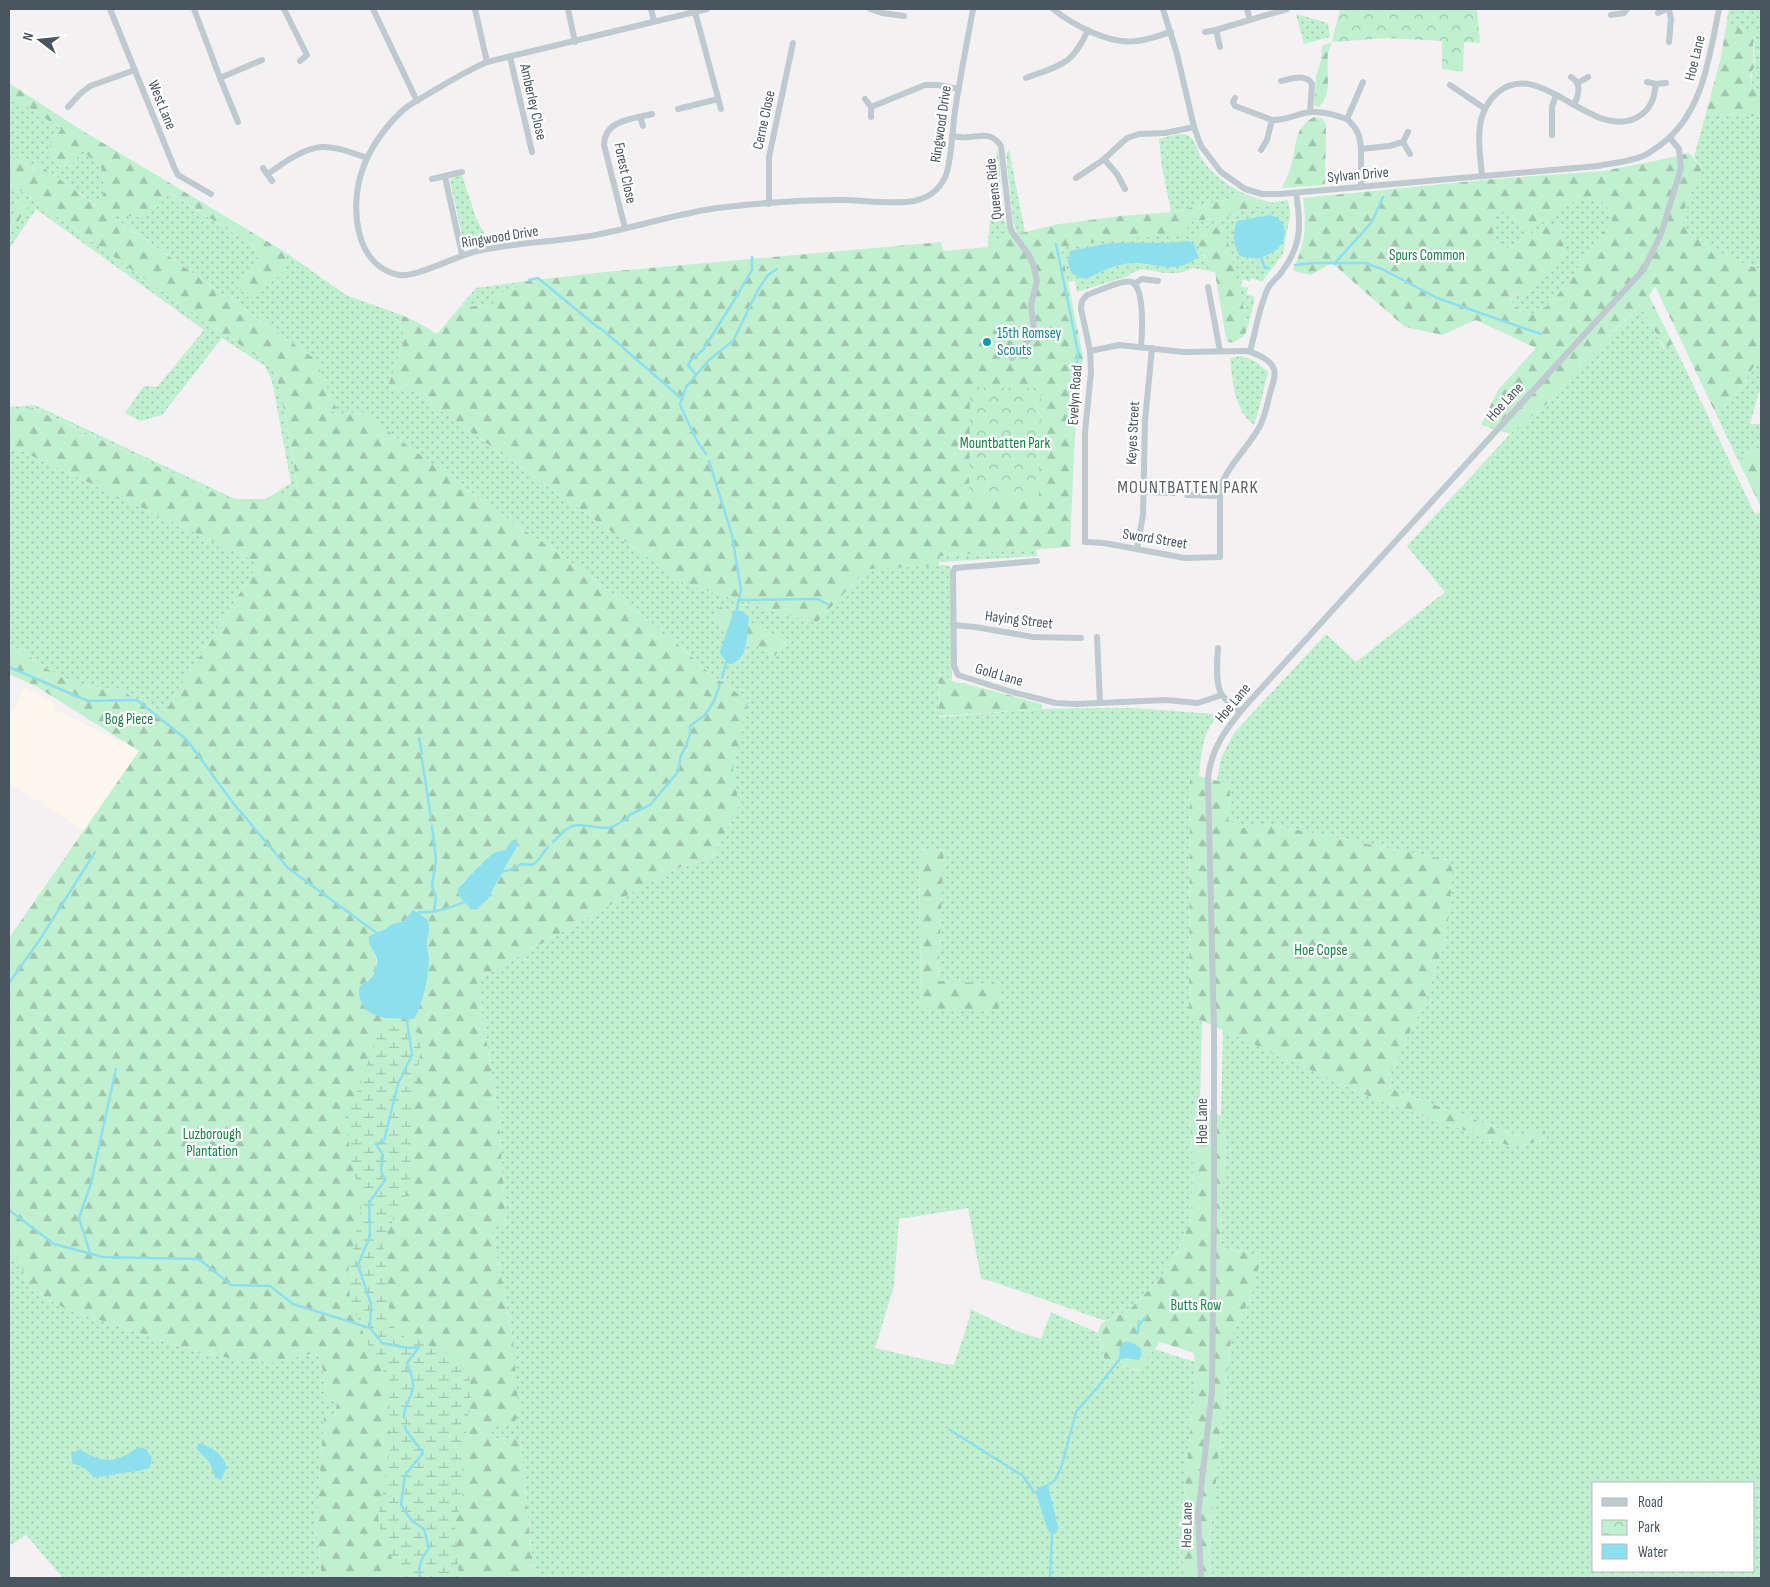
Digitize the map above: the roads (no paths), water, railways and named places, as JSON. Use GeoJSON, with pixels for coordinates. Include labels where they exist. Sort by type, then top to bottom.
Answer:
{"type":"FeatureCollection","features":[{"type":"Feature","properties":{"kind":"street","name":"West Lane"},"geometry":{"type":"LineString","coordinates":[[110,9],[178,175],[211,194]]}},
{"type":"Feature","properties":{"kind":"street"},"geometry":{"type":"LineString","coordinates":[[194,9],[238,122]]}},
{"type":"Feature","properties":{"kind":"street"},"geometry":{"type":"LineString","coordinates":[[284,9],[310,53],[300,61]]}},
{"type":"Feature","properties":{"kind":"street"},"geometry":{"type":"LineString","coordinates":[[373,9],[418,101]]}},
{"type":"Feature","properties":{"kind":"street"},"geometry":{"type":"LineString","coordinates":[[475,9],[487,62]]}},
{"type":"Feature","properties":{"kind":"street"},"geometry":{"type":"LineString","coordinates":[[568,9],[575,42]]}},
{"type":"Feature","properties":{"kind":"street"},"geometry":{"type":"LineString","coordinates":[[651,9],[654,21]]}},
{"type":"Feature","properties":{"kind":"street","name":"Ringwood Drive"},"geometry":{"type":"LineString","coordinates":[[707,9],[487,62],[462,73],[402,111],[374,146],[362,170],[357,191],[356,216],[364,244],[374,261],[386,270],[402,276],[419,272],[462,254],[502,246],[595,235],[702,210],[835,200],[905,202],[924,198],[935,191],[944,180],[949,165],[959,89],[973,9]]}},
{"type":"Feature","properties":{"kind":"street"},"geometry":{"type":"LineString","coordinates":[[870,9],[880,13],[904,16]]}},
{"type":"Feature","properties":{"kind":"street"},"geometry":{"type":"LineString","coordinates":[[1053,9],[1077,26],[1117,41],[1136,41],[1171,32]]}},
{"type":"Feature","properties":{"kind":"street","name":"Sylvan Drive"},"geometry":{"type":"LineString","coordinates":[[1163,9],[1171,32],[1194,127],[1201,146],[1221,172],[1245,189],[1262,194],[1296,193],[1598,166],[1644,156],[1670,138]]}},
{"type":"Feature","properties":{"kind":"street"},"geometry":{"type":"LineString","coordinates":[[1247,9],[1250,20]]}},
{"type":"Feature","properties":{"kind":"street"},"geometry":{"type":"LineString","coordinates":[[1206,32],[1287,9]]}},
{"type":"Feature","properties":{"kind":"street"},"geometry":{"type":"LineString","coordinates":[[1611,15],[1624,13],[1627,9]]}},
{"type":"Feature","properties":{"kind":"street"},"geometry":{"type":"LineString","coordinates":[[1658,13],[1667,9],[1671,18],[1669,42]]}},
{"type":"Feature","properties":{"kind":"street","name":"Hoe Lane"},"geometry":{"type":"LineString","coordinates":[[1201,1578],[1198,1515],[1212,1392],[1214,1213],[1214,1032],[1209,765],[1217,744],[1230,723],[1644,269],[1662,234],[1681,168],[1679,149],[1670,138],[1688,114],[1698,96],[1707,71],[1719,9]]}},
{"type":"Feature","properties":{"kind":"street"},"geometry":{"type":"LineString","coordinates":[[695,12],[721,109]]}},
{"type":"Feature","properties":{"kind":"street"},"geometry":{"type":"LineString","coordinates":[[1026,78],[1066,62],[1074,56],[1088,30]]}},
{"type":"Feature","properties":{"kind":"street"},"geometry":{"type":"LineString","coordinates":[[1216,30],[1220,47]]}},
{"type":"Feature","properties":{"kind":"street","name":"Cerne Close"},"geometry":{"type":"LineString","coordinates":[[769,204],[769,157],[793,43]]}},
{"type":"Feature","properties":{"kind":"street","name":"Amberley Close"},"geometry":{"type":"LineString","coordinates":[[510,57],[532,152]]}},
{"type":"Feature","properties":{"kind":"street"},"geometry":{"type":"LineString","coordinates":[[220,78],[262,60]]}},
{"type":"Feature","properties":{"kind":"street"},"geometry":{"type":"LineString","coordinates":[[1039,63],[1042,72]]}},
{"type":"Feature","properties":{"kind":"street"},"geometry":{"type":"LineString","coordinates":[[68,107],[90,86],[135,70]]}},
{"type":"Feature","properties":{"kind":"street"},"geometry":{"type":"LineString","coordinates":[[1571,76],[1578,83],[1579,92],[1574,104]]}},
{"type":"Feature","properties":{"kind":"street"},"geometry":{"type":"LineString","coordinates":[[1281,81],[1301,77],[1310,80],[1312,84],[1310,112]]}},
{"type":"Feature","properties":{"kind":"street"},"geometry":{"type":"LineString","coordinates":[[1578,83],[1588,77]]}},
{"type":"Feature","properties":{"kind":"street"},"geometry":{"type":"LineString","coordinates":[[1347,119],[1363,82]]}},
{"type":"Feature","properties":{"kind":"street"},"geometry":{"type":"LineString","coordinates":[[1647,82],[1656,84],[1666,83]]}},
{"type":"Feature","properties":{"kind":"street"},"geometry":{"type":"LineString","coordinates":[[1482,175],[1478,140],[1481,118],[1484,108],[1501,89],[1516,84],[1536,85],[1606,120],[1622,121],[1631,120],[1642,115],[1648,109],[1654,96],[1656,84]]}},
{"type":"Feature","properties":{"kind":"street"},"geometry":{"type":"LineString","coordinates":[[871,107],[925,85],[938,85],[959,89]]}},
{"type":"Feature","properties":{"kind":"street"},"geometry":{"type":"LineString","coordinates":[[1450,85],[1484,108]]}},
{"type":"Feature","properties":{"kind":"street"},"geometry":{"type":"LineString","coordinates":[[1552,135],[1552,107],[1556,95]]}},
{"type":"Feature","properties":{"kind":"street"},"geometry":{"type":"LineString","coordinates":[[1235,98],[1235,106],[1272,120],[1278,121],[1310,112],[1329,114],[1347,119],[1358,132],[1361,149],[1361,186]]}},
{"type":"Feature","properties":{"kind":"street"},"geometry":{"type":"LineString","coordinates":[[678,109],[718,99]]}},
{"type":"Feature","properties":{"kind":"street"},"geometry":{"type":"LineString","coordinates":[[865,99],[871,107],[871,117]]}},
{"type":"Feature","properties":{"kind":"street"},"geometry":{"type":"LineString","coordinates":[[696,105],[697,113]]}},
{"type":"Feature","properties":{"kind":"street","name":"Forest Close"},"geometry":{"type":"LineString","coordinates":[[625,228],[604,139],[612,125],[652,114]]}},
{"type":"Feature","properties":{"kind":"street","name":"Forest Close"},"geometry":{"type":"LineString","coordinates":[[640,117],[643,126]]}},
{"type":"Feature","properties":{"kind":"street"},"geometry":{"type":"LineString","coordinates":[[1260,150],[1268,140],[1272,120]]}},
{"type":"Feature","properties":{"kind":"street"},"geometry":{"type":"LineString","coordinates":[[1076,178],[1104,160],[1127,138],[1139,134],[1165,133],[1194,127]]}},
{"type":"Feature","properties":{"kind":"street"},"geometry":{"type":"LineString","coordinates":[[1361,149],[1389,146],[1403,142],[1408,132]]}},
{"type":"Feature","properties":{"kind":"street","name":"Queens Ride"},"geometry":{"type":"LineString","coordinates":[[952,136],[987,135],[995,138],[1001,146],[1010,226],[1012,232],[1029,255],[1036,272],[1036,289],[1031,305],[1034,330],[1032,336],[1012,358]]}},
{"type":"Feature","properties":{"kind":"street"},"geometry":{"type":"LineString","coordinates":[[1403,142],[1410,154]]}},
{"type":"Feature","properties":{"kind":"street"},"geometry":{"type":"LineString","coordinates":[[267,174],[297,155],[319,147],[334,148],[368,158]]}},
{"type":"Feature","properties":{"kind":"street"},"geometry":{"type":"LineString","coordinates":[[1104,160],[1117,174],[1125,189]]}},
{"type":"Feature","properties":{"kind":"street"},"geometry":{"type":"LineString","coordinates":[[263,168],[272,181]]}},
{"type":"Feature","properties":{"kind":"street"},"geometry":{"type":"LineString","coordinates":[[432,179],[462,172]]}},
{"type":"Feature","properties":{"kind":"street"},"geometry":{"type":"LineString","coordinates":[[445,177],[462,254]]}},
{"type":"Feature","properties":{"kind":"street"},"geometry":{"type":"LineString","coordinates":[[1187,495],[1220,496],[1224,477],[1260,426],[1265,414],[1276,373],[1274,366],[1250,351],[1269,286],[1282,273],[1296,246],[1300,229],[1296,193]]}},
{"type":"Feature","properties":{"kind":"street"},"geometry":{"type":"LineString","coordinates":[[1134,284],[1142,280],[1158,281]]}},
{"type":"Feature","properties":{"kind":"street"},"geometry":{"type":"LineString","coordinates":[[1090,351],[1081,303],[1087,295],[1121,282],[1131,282],[1134,284],[1139,294],[1143,324],[1141,347]]}},
{"type":"Feature","properties":{"kind":"street"},"geometry":{"type":"LineString","coordinates":[[1208,287],[1220,351]]}},
{"type":"Feature","properties":{"kind":"street","name":"Evelyn Road"},"geometry":{"type":"LineString","coordinates":[[1085,542],[1085,432],[1091,372],[1090,351],[1119,345],[1184,352],[1250,351]]}},
{"type":"Feature","properties":{"kind":"street","name":"Keyes Street"},"geometry":{"type":"LineString","coordinates":[[1137,549],[1143,515],[1146,406],[1152,348]]}},
{"type":"Feature","properties":{"kind":"street"},"geometry":{"type":"LineString","coordinates":[[1143,492],[1174,493]]}},
{"type":"Feature","properties":{"kind":"street","name":"Sword Street"},"geometry":{"type":"LineString","coordinates":[[1085,542],[1104,543],[1185,558],[1220,557],[1220,496]]}},
{"type":"Feature","properties":{"kind":"street","name":"Gold Lane"},"geometry":{"type":"LineString","coordinates":[[1037,561],[955,568],[953,572],[954,666],[958,675],[1046,701],[1077,704],[1166,700],[1198,703],[1222,695]]}},
{"type":"Feature","properties":{"kind":"street","name":"Haying Street"},"geometry":{"type":"LineString","coordinates":[[953,625],[975,626],[1033,637],[1081,638]]}},
{"type":"Feature","properties":{"kind":"street"},"geometry":{"type":"LineString","coordinates":[[1097,637],[1100,703]]}},
{"type":"Feature","properties":{"kind":"street"},"geometry":{"type":"LineString","coordinates":[[1218,648],[1217,673],[1222,695],[1240,712]]}},
{"type":"Feature","properties":{"kind":"water"},"geometry":{"type":"Polygon","coordinates":[[[1270,215],[1279,219],[1284,227],[1284,237],[1280,246],[1271,253],[1259,258],[1240,256],[1234,239],[1237,221],[1270,215]]]}},
{"type":"Feature","properties":{"kind":"water"},"geometry":{"type":"Polygon","coordinates":[[[1188,241],[1194,244],[1198,256],[1191,262],[1177,267],[1131,263],[1113,267],[1088,278],[1081,278],[1071,272],[1068,262],[1070,251],[1105,244],[1188,241]]]}},
{"type":"Feature","properties":{"kind":"water"},"geometry":{"type":"Polygon","coordinates":[[[734,610],[742,611],[749,617],[748,630],[744,652],[736,662],[729,664],[720,651],[734,610]]]}},
{"type":"Feature","properties":{"kind":"water"},"geometry":{"type":"Polygon","coordinates":[[[512,840],[517,841],[518,845],[488,899],[475,910],[461,899],[458,893],[459,888],[488,858],[495,853],[505,850],[512,840]]]}},
{"type":"Feature","properties":{"kind":"water"},"geometry":{"type":"Polygon","coordinates":[[[413,910],[427,919],[429,925],[427,942],[428,972],[420,1006],[414,1019],[375,1015],[364,1006],[359,994],[359,988],[372,977],[377,964],[369,936],[392,924],[404,921],[413,910]]]}},
{"type":"Feature","properties":{"kind":"water"},"geometry":{"type":"Polygon","coordinates":[[[1126,1341],[1139,1347],[1142,1352],[1139,1360],[1126,1358],[1119,1360],[1120,1346],[1126,1341]]]}},
{"type":"Feature","properties":{"kind":"water"},"geometry":{"type":"Polygon","coordinates":[[[199,1443],[216,1451],[225,1462],[227,1467],[221,1480],[215,1478],[210,1463],[196,1448],[199,1443]]]}},
{"type":"Feature","properties":{"kind":"water"},"geometry":{"type":"Polygon","coordinates":[[[138,1447],[146,1449],[152,1458],[150,1467],[102,1477],[93,1477],[87,1470],[73,1463],[71,1454],[80,1449],[101,1459],[113,1460],[126,1455],[138,1447]]]}},
{"type":"Feature","properties":{"kind":"water"},"geometry":{"type":"Polygon","coordinates":[[[1046,1485],[1049,1489],[1058,1527],[1056,1533],[1053,1534],[1048,1531],[1036,1493],[1037,1489],[1046,1485]]]}},
{"type":"Feature","properties":{"kind":"waterway"},"geometry":{"type":"LineString","coordinates":[[1334,264],[1372,222],[1383,197]]}},
{"type":"Feature","properties":{"kind":"waterway"},"geometry":{"type":"LineString","coordinates":[[1056,244],[1070,312]]}},
{"type":"Feature","properties":{"kind":"waterway"},"geometry":{"type":"LineString","coordinates":[[696,375],[688,365],[703,350],[738,294],[752,270],[752,257]]}},
{"type":"Feature","properties":{"kind":"waterway"},"geometry":{"type":"LineString","coordinates":[[1261,257],[1265,268],[1269,268]]}},
{"type":"Feature","properties":{"kind":"waterway"},"geometry":{"type":"LineString","coordinates":[[1295,265],[1365,263],[1382,269],[1437,298],[1541,334]]}},
{"type":"Feature","properties":{"kind":"waterway"},"geometry":{"type":"LineString","coordinates":[[706,454],[697,441],[680,405],[686,387],[709,360],[733,341],[758,290],[768,275],[777,269]]}},
{"type":"Feature","properties":{"kind":"waterway"},"geometry":{"type":"LineString","coordinates":[[529,280],[538,278],[605,332],[682,399]]}},
{"type":"Feature","properties":{"kind":"waterway"},"geometry":{"type":"LineString","coordinates":[[1070,312],[1078,352],[1076,392]]}},
{"type":"Feature","properties":{"kind":"waterway"},"geometry":{"type":"LineString","coordinates":[[709,461],[732,535],[741,590],[736,613]]}},
{"type":"Feature","properties":{"kind":"waterway"},"geometry":{"type":"LineString","coordinates":[[739,600],[818,599],[827,604]]}},
{"type":"Feature","properties":{"kind":"waterway"},"geometry":{"type":"LineString","coordinates":[[722,678],[727,660]]}},
{"type":"Feature","properties":{"kind":"waterway"},"geometry":{"type":"LineString","coordinates":[[9,667],[88,701],[137,700],[187,740],[233,803],[288,868],[378,934]]}},
{"type":"Feature","properties":{"kind":"waterway"},"geometry":{"type":"LineString","coordinates":[[553,842],[572,826],[612,827],[625,820],[631,814],[650,805],[678,772],[681,755],[690,735],[690,726],[705,715],[714,701],[720,684]]}},
{"type":"Feature","properties":{"kind":"waterway"},"geometry":{"type":"LineString","coordinates":[[419,738],[422,754]]}},
{"type":"Feature","properties":{"kind":"waterway"},"geometry":{"type":"LineString","coordinates":[[422,760],[431,818]]}},
{"type":"Feature","properties":{"kind":"waterway"},"geometry":{"type":"LineString","coordinates":[[432,826],[436,860],[432,886],[436,898],[434,911]]}},
{"type":"Feature","properties":{"kind":"waterway"},"geometry":{"type":"LineString","coordinates":[[501,872],[522,864],[531,865],[535,863],[548,847]]}},
{"type":"Feature","properties":{"kind":"waterway"},"geometry":{"type":"LineString","coordinates":[[9,983],[39,941],[95,852]]}},
{"type":"Feature","properties":{"kind":"waterway"},"geometry":{"type":"LineString","coordinates":[[418,915],[419,912],[437,911],[467,901]]}},
{"type":"Feature","properties":{"kind":"waterway"},"geometry":{"type":"LineString","coordinates":[[404,1418],[413,1387],[407,1363],[419,1347],[408,1348],[382,1343],[370,1328],[371,1304],[358,1265],[370,1236],[369,1203],[385,1180],[381,1171],[383,1155],[376,1144],[384,1141],[398,1084],[412,1055],[406,1015]]}},
{"type":"Feature","properties":{"kind":"waterway"},"geometry":{"type":"LineString","coordinates":[[90,1253],[79,1218],[91,1183],[116,1069]]}},
{"type":"Feature","properties":{"kind":"waterway"},"geometry":{"type":"LineString","coordinates":[[9,1210],[54,1244],[103,1257],[199,1259],[231,1285],[270,1286],[293,1304],[370,1328]]}},
{"type":"Feature","properties":{"kind":"waterway"},"geometry":{"type":"LineString","coordinates":[[1139,1325],[1146,1317]]}},
{"type":"Feature","properties":{"kind":"waterway"},"geometry":{"type":"LineString","coordinates":[[1138,1332],[1139,1321]]}},
{"type":"Feature","properties":{"kind":"waterway"},"geometry":{"type":"LineString","coordinates":[[1045,1487],[1055,1480],[1061,1468],[1076,1412],[1119,1360]]}},
{"type":"Feature","properties":{"kind":"waterway"},"geometry":{"type":"LineString","coordinates":[[405,1426],[423,1453],[405,1475],[401,1505],[412,1521],[424,1529],[429,1548],[421,1562],[420,1578]]}},
{"type":"Feature","properties":{"kind":"waterway"},"geometry":{"type":"LineString","coordinates":[[950,1430],[1023,1476],[1034,1492],[1039,1493]]}},
{"type":"Feature","properties":{"kind":"waterway"},"geometry":{"type":"LineString","coordinates":[[1050,1578],[1052,1532]]}},
{"type":"Feature","properties":{"kind":"place","name":"15th Romsey Scouts"},"geometry":{"type":"Point","coordinates":[987,342]}},
{"type":"Feature","properties":{"kind":"district","name":"MOUNTBATTEN PARK"},"geometry":{"type":"Point","coordinates":[1188,487]}},
{"type":"Feature","properties":{"kind":"park label","name":"Spurs Common"},"geometry":{"type":"Point","coordinates":[1427,255]}},
{"type":"Feature","properties":{"kind":"park label","name":"Mountbatten Park"},"geometry":{"type":"Point","coordinates":[1005,443]}},
{"type":"Feature","properties":{"kind":"park label","name":"Bog Piece"},"geometry":{"type":"Point","coordinates":[129,719]}},
{"type":"Feature","properties":{"kind":"park label","name":"Hoe Copse"},"geometry":{"type":"Point","coordinates":[1321,950]}},
{"type":"Feature","properties":{"kind":"park label","name":"Luzborough Plantation"},"geometry":{"type":"Point","coordinates":[212,1142]}},
{"type":"Feature","properties":{"kind":"park label","name":"Butts Row"},"geometry":{"type":"Point","coordinates":[1196,1305]}}]}
